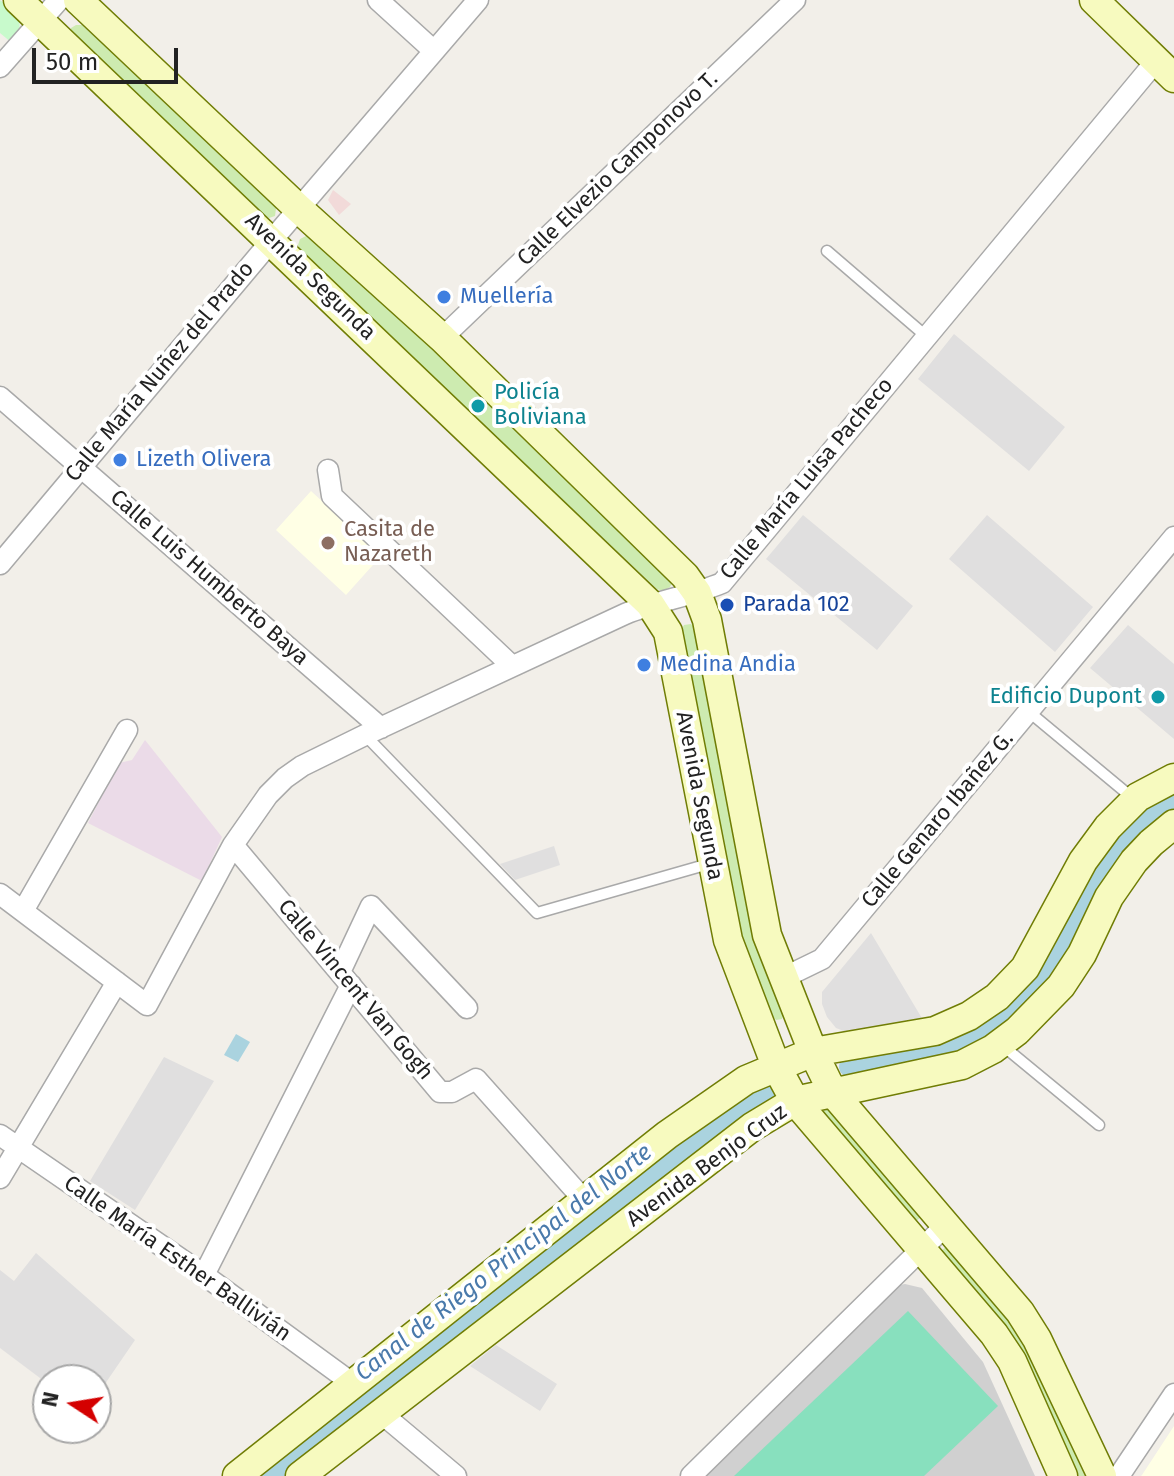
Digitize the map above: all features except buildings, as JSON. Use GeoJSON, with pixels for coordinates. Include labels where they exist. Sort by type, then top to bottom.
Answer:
{"type":"FeatureCollection","features":[{"type":"Feature","properties":{"kind":"main road","name":"Avenida Segunda"},"geometry":{"type":"LineString","coordinates":[[18,0],[50,10],[272,240],[650,604],[668,632],[728,940],[776,1066],[795,1101],[994,1334],[1012,1361],[1063,1476]]}},
{"type":"Feature","properties":{"kind":"main road","name":"Avenida Segunda"},"geometry":{"type":"LineString","coordinates":[[78,0],[299,209],[442,338],[685,576],[697,593],[707,620],[767,935],[813,1052],[833,1093],[1020,1312],[1037,1339],[1102,1476]]}},
{"type":"Feature","properties":{"kind":"main road"},"geometry":{"type":"LineString","coordinates":[[1094,0],[1165,70]]}},
{"type":"Feature","properties":{"kind":"main road","name":"Avenida Benjo Cruz"},"geometry":{"type":"LineString","coordinates":[[237,1476],[667,1135],[746,1080],[813,1052],[935,1031],[969,1016],[997,997],[1025,968],[1083,861],[1108,827],[1135,800],[1174,778]]}},
{"type":"Feature","properties":{"kind":"main road","name":"Avenida Benjo Cruz"},"geometry":{"type":"LineString","coordinates":[[300,1476],[752,1127],[795,1101],[962,1065],[1001,1044],[1061,986],[1082,954],[1109,897],[1151,843],[1174,824]]}},
{"type":"Feature","properties":{"kind":"street"},"geometry":{"type":"LineString","coordinates":[[378,0],[434,51]]}},
{"type":"Feature","properties":{"kind":"street","name":"Calle María Nuñez del Prado"},"geometry":{"type":"LineString","coordinates":[[0,564],[478,0]]}},
{"type":"Feature","properties":{"kind":"street","name":"Calle Elvezio Camponovo T."},"geometry":{"type":"LineString","coordinates":[[442,338],[795,0]]}},
{"type":"Feature","properties":{"kind":"street"},"geometry":{"type":"LineString","coordinates":[[0,67],[50,10]]}},
{"type":"Feature","properties":{"kind":"street","name":"Calle María Luisa Pacheco"},"geometry":{"type":"LineString","coordinates":[[117,982],[147,1005],[233,845],[268,795],[302,766],[650,604],[697,593],[722,583],[927,337],[1165,70]]}},
{"type":"Feature","properties":{"kind":"street","name":"Calle Luis Humberto Baya"},"geometry":{"type":"LineString","coordinates":[[0,397],[81,465],[373,731]]}},
{"type":"Feature","properties":{"kind":"street"},"geometry":{"type":"LineString","coordinates":[[328,470],[332,496],[512,666]]}},
{"type":"Feature","properties":{"kind":"street","name":"Calle Genaro Ibañez G."},"geometry":{"type":"LineString","coordinates":[[783,978],[822,959],[1174,537]]}},
{"type":"Feature","properties":{"kind":"street"},"geometry":{"type":"LineString","coordinates":[[23,911],[127,730]]}},
{"type":"Feature","properties":{"kind":"street","name":"Calle Vincent Van Gogh"},"geometry":{"type":"LineString","coordinates":[[233,845],[440,1092],[452,1092],[476,1079],[584,1200]]}},
{"type":"Feature","properties":{"kind":"street"},"geometry":{"type":"LineString","coordinates":[[0,894],[117,982],[0,1178]]}},
{"type":"Feature","properties":{"kind":"street"},"geometry":{"type":"LineString","coordinates":[[204,1275],[345,979],[371,906],[467,1008]]}},
{"type":"Feature","properties":{"kind":"street","name":"Calle María Esther Ballivián"},"geometry":{"type":"LineString","coordinates":[[0,1135],[204,1275],[352,1383]]}},
{"type":"Feature","properties":{"kind":"street"},"geometry":{"type":"LineString","coordinates":[[691,1476],[947,1224]]}},
{"type":"Feature","properties":{"kind":"street"},"geometry":{"type":"LineString","coordinates":[[1119,1476],[1174,1394]]}},
{"type":"Feature","properties":{"kind":"street"},"geometry":{"type":"LineString","coordinates":[[381,1413],[456,1476]]}},
{"type":"Feature","properties":{"kind":"lane"},"geometry":{"type":"LineString","coordinates":[[827,251],[927,337]]}},
{"type":"Feature","properties":{"kind":"lane"},"geometry":{"type":"LineString","coordinates":[[1028,711],[1135,800]]}},
{"type":"Feature","properties":{"kind":"lane","name":"Calle Luis Humberto Baya"},"geometry":{"type":"LineString","coordinates":[[373,731],[537,913],[712,863]]}},
{"type":"Feature","properties":{"kind":"lane"},"geometry":{"type":"LineString","coordinates":[[1001,1044],[1099,1125]]}},
{"type":"Feature","properties":{"kind":"shaded area"},"geometry":{"type":"Polygon","coordinates":[[[333,190],[351,204],[339,215],[328,200],[333,190]]]}},
{"type":"Feature","properties":{"kind":"shaded area"},"geometry":{"type":"Polygon","coordinates":[[[954,334],[1065,427],[1029,471],[918,379],[954,334]]]}},
{"type":"Feature","properties":{"kind":"shaded area","name":"Casita de Nazareth"},"geometry":{"type":"Polygon","coordinates":[[[311,491],[381,556],[346,595],[276,530],[311,491]]]}},
{"type":"Feature","properties":{"kind":"shaded area"},"geometry":{"type":"Polygon","coordinates":[[[803,515],[913,606],[877,650],[766,559],[803,515]]]}},
{"type":"Feature","properties":{"kind":"shaded area"},"geometry":{"type":"Polygon","coordinates":[[[987,515],[1093,607],[1055,652],[949,559],[987,515]]]}},
{"type":"Feature","properties":{"kind":"shaded area","name":"Edificio Dupont"},"geometry":{"type":"Polygon","coordinates":[[[1128,625],[1174,664],[1174,739],[1090,668],[1128,625]]]}},
{"type":"Feature","properties":{"kind":"shaded area"},"geometry":{"type":"Polygon","coordinates":[[[145,740],[222,837],[202,881],[88,823],[119,763],[132,760],[145,740]]]}},
{"type":"Feature","properties":{"kind":"shaded area"},"geometry":{"type":"Polygon","coordinates":[[[554,846],[560,865],[515,880],[500,864],[554,846]]]}},
{"type":"Feature","properties":{"kind":"shaded area"},"geometry":{"type":"Polygon","coordinates":[[[871,933],[923,1020],[849,1033],[836,1028],[827,1017],[822,992],[871,933]]]}},
{"type":"Feature","properties":{"kind":"shaded area"},"geometry":{"type":"Polygon","coordinates":[[[164,1057],[214,1081],[135,1210],[90,1181],[164,1057]]]}},
{"type":"Feature","properties":{"kind":"shaded area"},"geometry":{"type":"Polygon","coordinates":[[[36,1253],[135,1340],[112,1374],[112,1364],[32,1364],[32,1372],[0,1348],[0,1270],[14,1281],[36,1253]]]}},
{"type":"Feature","properties":{"kind":"shaded area"},"geometry":{"type":"Polygon","coordinates":[[[905,1284],[922,1288],[983,1362],[1035,1476],[702,1476],[895,1286],[905,1284]]]}},
{"type":"Feature","properties":{"kind":"shaded area"},"geometry":{"type":"Polygon","coordinates":[[[496,1345],[557,1384],[540,1411],[470,1366],[496,1345]]]}},
{"type":"Feature","properties":{"kind":"shaded area"},"geometry":{"type":"Polygon","coordinates":[[[1174,1426],[1174,1476],[1141,1476],[1142,1475],[1174,1426]]]}},
{"type":"Feature","properties":{"kind":"green space"},"geometry":{"type":"Polygon","coordinates":[[[0,0],[19,15],[20,33],[12,43],[0,33],[0,0]]]}},
{"type":"Feature","properties":{"kind":"green space"},"geometry":{"type":"Polygon","coordinates":[[[76,25],[82,25],[277,201],[275,216],[264,216],[70,33],[76,25]]]}},
{"type":"Feature","properties":{"kind":"green space"},"geometry":{"type":"Polygon","coordinates":[[[313,236],[430,342],[673,581],[670,587],[663,591],[657,589],[301,252],[298,245],[300,239],[313,236]]]}},
{"type":"Feature","properties":{"kind":"green space"},"geometry":{"type":"Polygon","coordinates":[[[691,624],[696,628],[784,1013],[782,1019],[776,1020],[771,1015],[735,918],[681,631],[684,625],[691,624]]]}},
{"type":"Feature","properties":{"kind":"green space"},"geometry":{"type":"Polygon","coordinates":[[[828,1106],[921,1217],[915,1222],[821,1109],[828,1106]]]}},
{"type":"Feature","properties":{"kind":"green space"},"geometry":{"type":"Polygon","coordinates":[[[948,1245],[1018,1330],[1090,1476],[1076,1476],[939,1253],[948,1245]]]}},
{"type":"Feature","properties":{"kind":"green space"},"geometry":{"type":"Polygon","coordinates":[[[908,1311],[998,1406],[924,1476],[734,1476],[908,1311]]]}},
{"type":"Feature","properties":{"kind":"water"},"geometry":{"type":"Polygon","coordinates":[[[236,1034],[250,1042],[238,1062],[224,1055],[236,1034]]]}},
{"type":"Feature","properties":{"kind":"waterway","name":"Canal de Riego Principal del Norte"},"geometry":{"type":"LineString","coordinates":[[849,1067],[908,1058],[966,1042],[1010,1016],[1034,992],[1055,963],[1114,849],[1142,821],[1174,800]]}},
{"type":"Feature","properties":{"kind":"waterway","name":"Canal de Riego Principal del Norte"},"geometry":{"type":"LineString","coordinates":[[272,1476],[768,1091]]}},
{"type":"Feature","properties":{"kind":"place","name":"Muellería"},"geometry":{"type":"Point","coordinates":[444,297]}},
{"type":"Feature","properties":{"kind":"place","name":"Policía Boliviana"},"geometry":{"type":"Point","coordinates":[478,406]}},
{"type":"Feature","properties":{"kind":"place","name":"Lizeth Olivera"},"geometry":{"type":"Point","coordinates":[120,460]}},
{"type":"Feature","properties":{"kind":"place","name":"Casita de Nazareth"},"geometry":{"type":"Point","coordinates":[328,543]}},
{"type":"Feature","properties":{"kind":"place","name":"Parada 102"},"geometry":{"type":"Point","coordinates":[727,605]}},
{"type":"Feature","properties":{"kind":"place","name":"Medina Andia"},"geometry":{"type":"Point","coordinates":[644,665]}},
{"type":"Feature","properties":{"kind":"place","name":"Edificio Dupont"},"geometry":{"type":"Point","coordinates":[1158,697]}}]}
